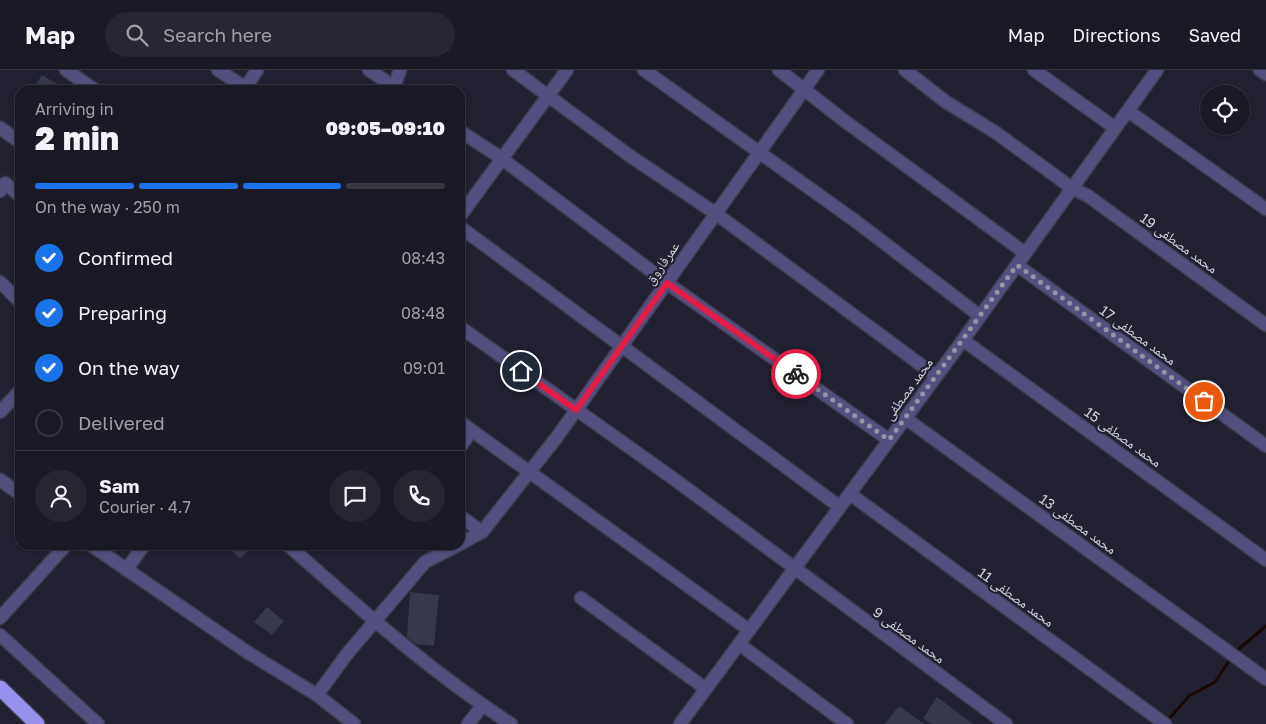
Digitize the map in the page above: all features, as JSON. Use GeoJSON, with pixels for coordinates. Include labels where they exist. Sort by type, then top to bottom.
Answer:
{"type":"FeatureCollection","features":[{"type":"Feature","properties":{"kind":"highway"},"geometry":{"type":"LineString","coordinates":[[0,688],[37,724]]}},
{"type":"Feature","properties":{"kind":"street"},"geometry":{"type":"LineString","coordinates":[[66,70],[88,85]]}},
{"type":"Feature","properties":{"kind":"street"},"geometry":{"type":"LineString","coordinates":[[218,70],[240,85]]}},
{"type":"Feature","properties":{"kind":"street"},"geometry":{"type":"LineString","coordinates":[[248,85],[257,70]]}},
{"type":"Feature","properties":{"kind":"street"},"geometry":{"type":"LineString","coordinates":[[369,70],[392,85]]}},
{"type":"Feature","properties":{"kind":"street"},"geometry":{"type":"LineString","coordinates":[[398,85],[400,70]]}},
{"type":"Feature","properties":{"kind":"street"},"geometry":{"type":"LineString","coordinates":[[513,70],[630,156],[715,213],[936,376]]}},
{"type":"Feature","properties":{"kind":"street"},"geometry":{"type":"LineString","coordinates":[[465,209],[567,70]]}},
{"type":"Feature","properties":{"kind":"street"},"geometry":{"type":"LineString","coordinates":[[644,70],[679,93],[854,220],[980,316]]}},
{"type":"Feature","properties":{"kind":"street"},"geometry":{"type":"LineString","coordinates":[[779,70],[805,88],[846,122],[1026,253]]}},
{"type":"Feature","properties":{"kind":"street","name":"عمرفاروق"},"geometry":{"type":"LineString","coordinates":[[482,532],[576,410],[818,70]]}},
{"type":"Feature","properties":{"kind":"street","name":"محمد مصطفی 19"},"geometry":{"type":"LineString","coordinates":[[905,70],[946,102],[995,132],[1072,188],[1088,196],[1266,325]]}},
{"type":"Feature","properties":{"kind":"street"},"geometry":{"type":"LineString","coordinates":[[1034,70],[1115,128]]}},
{"type":"Feature","properties":{"kind":"street","name":"محمد مصطفی"},"geometry":{"type":"LineString","coordinates":[[681,724],[963,340],[1158,70]]}},
{"type":"Feature","properties":{"kind":"street"},"geometry":{"type":"LineString","coordinates":[[1260,70],[1266,74]]}},
{"type":"Feature","properties":{"kind":"street"},"geometry":{"type":"LineString","coordinates":[[1128,111],[1266,208]]}},
{"type":"Feature","properties":{"kind":"street"},"geometry":{"type":"LineString","coordinates":[[0,128],[15,138]]}},
{"type":"Feature","properties":{"kind":"street"},"geometry":{"type":"LineString","coordinates":[[465,134],[501,158],[667,283],[889,440]]}},
{"type":"Feature","properties":{"kind":"street"},"geometry":{"type":"LineString","coordinates":[[2,187],[15,194]]}},
{"type":"Feature","properties":{"kind":"street"},"geometry":{"type":"LineString","coordinates":[[465,231],[840,507]]}},
{"type":"Feature","properties":{"kind":"street","name":"محمد مصطفی 17"},"geometry":{"type":"LineString","coordinates":[[1017,265],[1266,446]]}},
{"type":"Feature","properties":{"kind":"street"},"geometry":{"type":"LineString","coordinates":[[0,282],[15,297]]}},
{"type":"Feature","properties":{"kind":"street","name":"محمد مصطفی 9"},"geometry":{"type":"LineString","coordinates":[[465,331],[674,479],[794,570],[1006,724]]}},
{"type":"Feature","properties":{"kind":"street","name":"محمد مصطفی 15"},"geometry":{"type":"LineString","coordinates":[[963,340],[1266,560]]}},
{"type":"Feature","properties":{"kind":"street"},"geometry":{"type":"LineString","coordinates":[[1,409],[15,396]]}},
{"type":"Feature","properties":{"kind":"street","name":"محمد مصطفی 13"},"geometry":{"type":"LineString","coordinates":[[905,418],[1266,679]]}},
{"type":"Feature","properties":{"kind":"street"},"geometry":{"type":"LineString","coordinates":[[465,426],[749,630]]}},
{"type":"Feature","properties":{"kind":"street"},"geometry":{"type":"LineString","coordinates":[[465,440],[471,431]]}},
{"type":"Feature","properties":{"kind":"street"},"geometry":{"type":"LineString","coordinates":[[0,480],[15,490]]}},
{"type":"Feature","properties":{"kind":"street","name":"محمد مصطفی 11"},"geometry":{"type":"LineString","coordinates":[[850,494],[1165,724]]}},
{"type":"Feature","properties":{"kind":"street"},"geometry":{"type":"LineString","coordinates":[[465,520],[482,532],[465,542]]}},
{"type":"Feature","properties":{"kind":"street"},"geometry":{"type":"LineString","coordinates":[[0,618],[61,550]]}},
{"type":"Feature","properties":{"kind":"street"},"geometry":{"type":"LineString","coordinates":[[98,550],[247,652],[317,695],[354,724]]}},
{"type":"Feature","properties":{"kind":"street"},"geometry":{"type":"LineString","coordinates":[[126,570],[140,550]]}},
{"type":"Feature","properties":{"kind":"street"},"geometry":{"type":"LineString","coordinates":[[294,550],[374,622],[482,706],[511,724]]}},
{"type":"Feature","properties":{"kind":"street"},"geometry":{"type":"LineString","coordinates":[[317,695],[374,622],[425,562],[431,550]]}},
{"type":"Feature","properties":{"kind":"street"},"geometry":{"type":"LineString","coordinates":[[425,562],[449,550]]}},
{"type":"Feature","properties":{"kind":"street"},"geometry":{"type":"LineString","coordinates":[[581,598],[706,689]]}},
{"type":"Feature","properties":{"kind":"street"},"geometry":{"type":"LineString","coordinates":[[0,635],[98,724]]}},
{"type":"Feature","properties":{"kind":"street"},"geometry":{"type":"LineString","coordinates":[[739,644],[848,724]]}},
{"type":"Feature","properties":{"kind":"street"},"geometry":{"type":"LineString","coordinates":[[468,724],[482,706]]}},
{"type":"Feature","properties":{"kind":"building"},"geometry":{"type":"Polygon","coordinates":[[[42,75],[57,84],[56,85],[35,85],[42,75]]]}},
{"type":"Feature","properties":{"kind":"building"},"geometry":{"type":"Polygon","coordinates":[[[232,550],[248,550],[240,559],[232,550]]]}},
{"type":"Feature","properties":{"kind":"building"},"geometry":{"type":"Polygon","coordinates":[[[410,592],[439,595],[434,646],[416,644],[407,637],[410,592]]]}},
{"type":"Feature","properties":{"kind":"building"},"geometry":{"type":"Polygon","coordinates":[[[267,607],[284,621],[272,635],[254,622],[267,607]]]}},
{"type":"Feature","properties":{"kind":"building"},"geometry":{"type":"Polygon","coordinates":[[[937,697],[973,724],[931,724],[923,718],[937,697]]]}},
{"type":"Feature","properties":{"kind":"building"},"geometry":{"type":"Polygon","coordinates":[[[899,706],[924,724],[885,724],[899,706]]]}},
{"type":"Feature","properties":{"kind":"waterway"},"geometry":{"type":"LineString","coordinates":[[1234,653],[1266,626]]}},
{"type":"Feature","properties":{"kind":"waterway"},"geometry":{"type":"LineString","coordinates":[[1167,721],[1189,696],[1215,682],[1231,658]]}},
{"type":"Feature","properties":{"kind":"way so far"},"geometry":{"type":"LineString","coordinates":[[796,374],[889,440],[1017,265],[1204,401]]}},
{"type":"Feature","properties":{"kind":"route"},"geometry":{"type":"LineString","coordinates":[[521,371],[576,410],[667,283],[796,374]]}}]}
